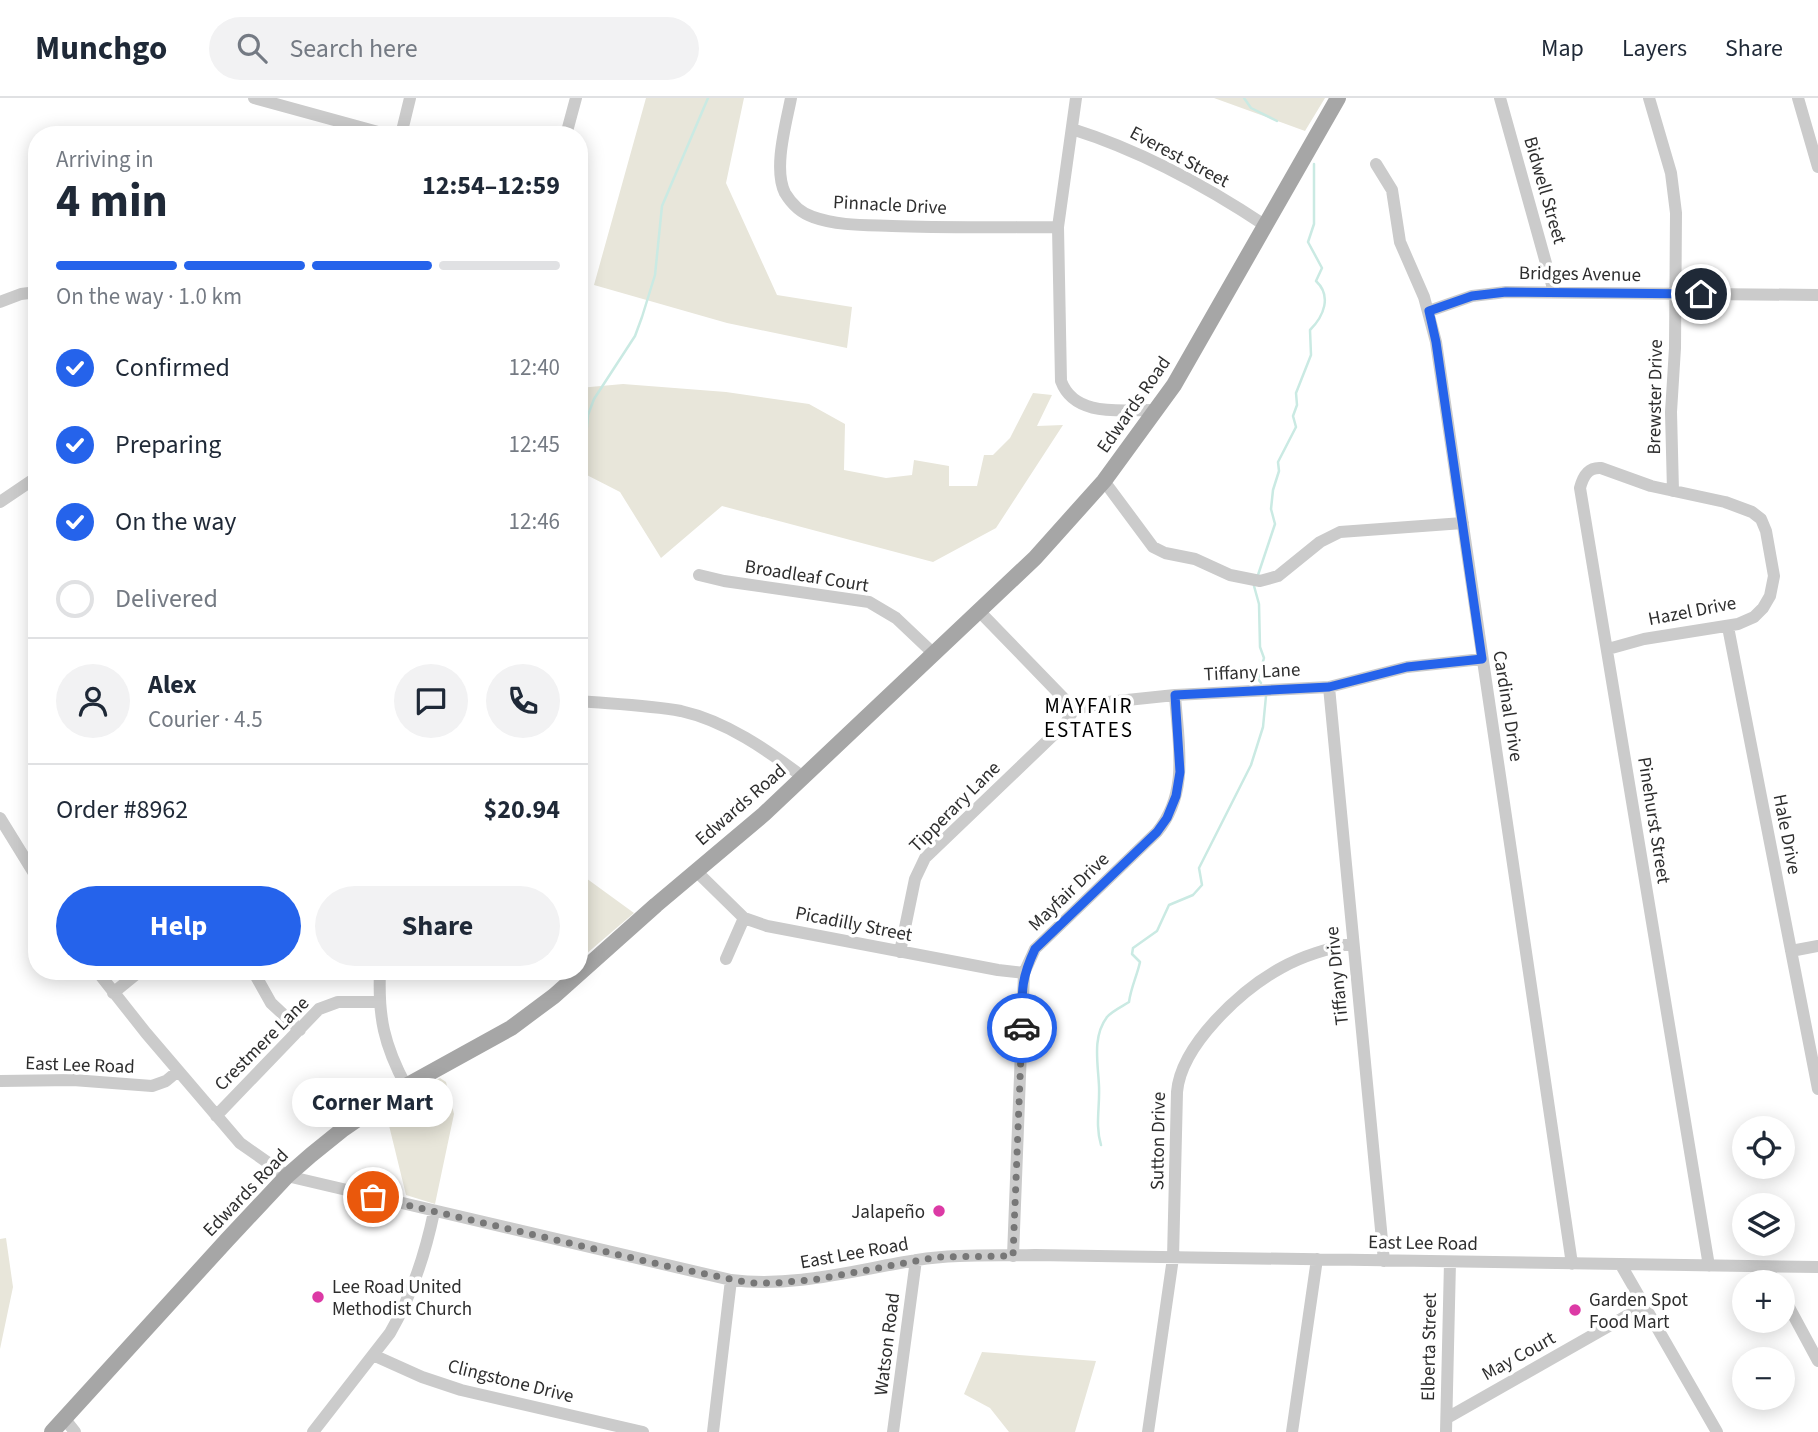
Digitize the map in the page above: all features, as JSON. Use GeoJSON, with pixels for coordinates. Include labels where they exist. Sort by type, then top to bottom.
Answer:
{"type":"FeatureCollection","features":[{"type":"Feature","properties":{"kind":"main road","name":"Edwards Road"},"geometry":{"type":"LineString","coordinates":[[588,966],[764,814],[1035,558],[1104,481],[1157,410],[1201,341],[1338,98]]}},
{"type":"Feature","properties":{"kind":"main road","name":"Edwards Road"},"geometry":{"type":"LineString","coordinates":[[52,1432],[288,1176],[342,1130],[405,1086],[534,1013],[572,980]]}},
{"type":"Feature","properties":{"kind":"street"},"geometry":{"type":"LineString","coordinates":[[254,98],[355,126]]}},
{"type":"Feature","properties":{"kind":"street"},"geometry":{"type":"LineString","coordinates":[[403,126],[410,98]]}},
{"type":"Feature","properties":{"kind":"street"},"geometry":{"type":"LineString","coordinates":[[568,126],[576,98]]}},
{"type":"Feature","properties":{"kind":"street","name":"Pinnacle Drive"},"geometry":{"type":"LineString","coordinates":[[790,98],[780,176],[785,193],[792,203],[807,214],[824,220],[861,224],[1058,227]]}},
{"type":"Feature","properties":{"kind":"street"},"geometry":{"type":"LineString","coordinates":[[1076,98],[1058,227],[1060,374],[1065,391],[1074,400],[1088,407],[1157,410]]}},
{"type":"Feature","properties":{"kind":"street","name":"Bidwell Street"},"geometry":{"type":"LineString","coordinates":[[1500,98],[1554,292]]}},
{"type":"Feature","properties":{"kind":"street","name":"Brewster Drive"},"geometry":{"type":"LineString","coordinates":[[1649,98],[1671,173],[1674,195],[1675,294],[1671,426],[1673,491]]}},
{"type":"Feature","properties":{"kind":"street"},"geometry":{"type":"LineString","coordinates":[[1798,98],[1818,167]]}},
{"type":"Feature","properties":{"kind":"street","name":"Everest Street"},"geometry":{"type":"LineString","coordinates":[[1072,129],[1152,159],[1266,226]]}},
{"type":"Feature","properties":{"kind":"street","name":"Cardinal Drive"},"geometry":{"type":"LineString","coordinates":[[1376,164],[1392,190],[1401,242],[1429,311],[1436,342],[1572,1264]]}},
{"type":"Feature","properties":{"kind":"street","name":"Bridges Avenue"},"geometry":{"type":"LineString","coordinates":[[1429,311],[1482,294],[1554,292],[1818,295]]}},
{"type":"Feature","properties":{"kind":"street"},"geometry":{"type":"LineString","coordinates":[[0,302],[28,293]]}},
{"type":"Feature","properties":{"kind":"street","name":"Pinehurst Street"},"geometry":{"type":"LineString","coordinates":[[1673,491],[1601,468],[1589,470],[1582,479],[1581,494],[1709,1266]]}},
{"type":"Feature","properties":{"kind":"street"},"geometry":{"type":"LineString","coordinates":[[1104,481],[1153,547],[1254,581],[1278,576],[1320,542],[1340,532],[1463,523]]}},
{"type":"Feature","properties":{"kind":"street"},"geometry":{"type":"LineString","coordinates":[[0,502],[28,483]]}},
{"type":"Feature","properties":{"kind":"street","name":"Hazel Drive"},"geometry":{"type":"LineString","coordinates":[[1608,649],[1644,639],[1728,627],[1754,617],[1770,596],[1774,576],[1765,527],[1759,517],[1745,508],[1673,491]]}},
{"type":"Feature","properties":{"kind":"street","name":"Broadleaf Court"},"geometry":{"type":"LineString","coordinates":[[699,575],[724,582],[869,603],[897,618],[934,654]]}},
{"type":"Feature","properties":{"kind":"street"},"geometry":{"type":"LineString","coordinates":[[979,611],[1074,709]]}},
{"type":"Feature","properties":{"kind":"street","name":"Hale Drive"},"geometry":{"type":"LineString","coordinates":[[1728,627],[1818,1088]]}},
{"type":"Feature","properties":{"kind":"street","name":"Tiffany Lane"},"geometry":{"type":"LineString","coordinates":[[1074,709],[1108,702],[1175,695],[1329,687],[1407,667],[1482,659]]}},
{"type":"Feature","properties":{"kind":"street","name":"Tiffany Drive"},"geometry":{"type":"LineString","coordinates":[[1329,687],[1384,1261]]}},
{"type":"Feature","properties":{"kind":"street","name":"Mayfair Drive"},"geometry":{"type":"LineString","coordinates":[[1013,1256],[1024,973],[1035,949],[1157,832],[1167,818],[1176,796],[1180,772],[1175,695]]}},
{"type":"Feature","properties":{"kind":"street"},"geometry":{"type":"LineString","coordinates":[[588,702],[664,709],[695,715],[743,737],[803,777]]}},
{"type":"Feature","properties":{"kind":"street","name":"Tipperary Lane"},"geometry":{"type":"LineString","coordinates":[[900,952],[915,879],[925,858],[1066,723],[1074,709]]}},
{"type":"Feature","properties":{"kind":"street"},"geometry":{"type":"LineString","coordinates":[[0,818],[28,863]]}},
{"type":"Feature","properties":{"kind":"street","name":"Picadilly Street"},"geometry":{"type":"LineString","coordinates":[[696,871],[744,918],[767,926],[1024,973]]}},
{"type":"Feature","properties":{"kind":"street"},"geometry":{"type":"LineString","coordinates":[[726,959],[744,918]]}},
{"type":"Feature","properties":{"kind":"street","name":"Sutton Drive"},"geometry":{"type":"LineString","coordinates":[[1149,1432],[1173,1258],[1177,1092],[1185,1064],[1215,1023],[1261,981],[1302,958],[1352,943]]}},
{"type":"Feature","properties":{"kind":"street"},"geometry":{"type":"LineString","coordinates":[[1791,951],[1818,946]]}},
{"type":"Feature","properties":{"kind":"street"},"geometry":{"type":"LineString","coordinates":[[104,980],[178,1071]]}},
{"type":"Feature","properties":{"kind":"street"},"geometry":{"type":"LineString","coordinates":[[113,993],[129,980]]}},
{"type":"Feature","properties":{"kind":"street"},"geometry":{"type":"LineString","coordinates":[[258,980],[271,1003],[300,1030]]}},
{"type":"Feature","properties":{"kind":"street"},"geometry":{"type":"LineString","coordinates":[[379,980],[378,1002],[385,1040],[405,1086]]}},
{"type":"Feature","properties":{"kind":"street","name":"Crestmere Lane"},"geometry":{"type":"LineString","coordinates":[[216,1116],[313,1014],[330,1003],[378,1002]]}},
{"type":"Feature","properties":{"kind":"street","name":"East Lee Road"},"geometry":{"type":"LineString","coordinates":[[0,1081],[74,1080],[152,1086],[166,1082],[178,1071],[240,1143],[274,1169],[288,1176],[731,1280],[797,1282],[952,1256],[1818,1267]]}},
{"type":"Feature","properties":{"kind":"street"},"geometry":{"type":"LineString","coordinates":[[313,1432],[400,1316],[424,1259],[434,1212]]}},
{"type":"Feature","properties":{"kind":"street"},"geometry":{"type":"LineString","coordinates":[[1292,1432],[1317,1259]]}},
{"type":"Feature","properties":{"kind":"street","name":"Watson Road"},"geometry":{"type":"LineString","coordinates":[[893,1432],[916,1260]]}},
{"type":"Feature","properties":{"kind":"street","name":"Elberta Street"},"geometry":{"type":"LineString","coordinates":[[1446,1432],[1450,1262]]}},
{"type":"Feature","properties":{"kind":"street"},"geometry":{"type":"LineString","coordinates":[[1621,1265],[1714,1431]]}},
{"type":"Feature","properties":{"kind":"street"},"geometry":{"type":"LineString","coordinates":[[713,1432],[731,1280]]}},
{"type":"Feature","properties":{"kind":"street","name":"May Court"},"geometry":{"type":"LineString","coordinates":[[1447,1418],[1644,1306]]}},
{"type":"Feature","properties":{"kind":"street"},"geometry":{"type":"LineString","coordinates":[[1795,1318],[1818,1361]]}},
{"type":"Feature","properties":{"kind":"street","name":"Clingstone Drive"},"geometry":{"type":"LineString","coordinates":[[373,1355],[422,1377],[461,1390],[643,1432]]}},
{"type":"Feature","properties":{"kind":"street"},"geometry":{"type":"LineString","coordinates":[[64,1418],[75,1432]]}},
{"type":"Feature","properties":{"kind":"shaded area"},"geometry":{"type":"Polygon","coordinates":[[[646,98],[744,98],[726,183],[777,295],[852,307],[847,348],[727,323],[594,285],[646,98]]]}},
{"type":"Feature","properties":{"kind":"shaded area"},"geometry":{"type":"Polygon","coordinates":[[[1214,98],[1325,98],[1305,131],[1214,98]]]}},
{"type":"Feature","properties":{"kind":"shaded area"},"geometry":{"type":"Polygon","coordinates":[[[623,384],[726,392],[809,404],[845,424],[844,470],[886,478],[912,475],[914,460],[949,466],[949,486],[977,486],[984,455],[993,455],[1010,438],[1033,393],[1052,395],[1037,426],[1063,425],[996,528],[933,562],[722,506],[661,558],[620,492],[588,476],[588,387],[623,384]]]}},
{"type":"Feature","properties":{"kind":"shaded area"},"geometry":{"type":"Polygon","coordinates":[[[588,880],[634,913],[588,952],[588,880]]]}},
{"type":"Feature","properties":{"kind":"shaded area"},"geometry":{"type":"Polygon","coordinates":[[[440,1078],[446,1082],[454,1114],[435,1204],[406,1195],[385,1109],[440,1078]]]}},
{"type":"Feature","properties":{"kind":"shaded area"},"geometry":{"type":"Polygon","coordinates":[[[6,1238],[13,1287],[0,1349],[0,1239],[6,1238]]]}},
{"type":"Feature","properties":{"kind":"shaded area"},"geometry":{"type":"Polygon","coordinates":[[[982,1352],[1096,1361],[1075,1432],[1009,1432],[990,1408],[964,1394],[982,1352]]]}},
{"type":"Feature","properties":{"kind":"waterway"},"geometry":{"type":"LineString","coordinates":[[588,415],[594,399],[635,336],[655,275],[662,206],[708,98]]}},
{"type":"Feature","properties":{"kind":"waterway"},"geometry":{"type":"LineString","coordinates":[[1244,98],[1251,108],[1277,121]]}},
{"type":"Feature","properties":{"kind":"waterway"},"geometry":{"type":"LineString","coordinates":[[1258,575],[1275,524],[1271,509],[1279,471],[1278,462],[1296,427],[1293,416],[1297,405],[1296,393],[1311,355],[1310,330],[1319,319],[1325,299],[1316,281],[1322,268],[1308,242],[1314,224],[1314,164]]}},
{"type":"Feature","properties":{"kind":"waterway"},"geometry":{"type":"LineString","coordinates":[[1254,586],[1259,604],[1260,647],[1264,658],[1258,679],[1261,683]]}},
{"type":"Feature","properties":{"kind":"waterway"},"geometry":{"type":"LineString","coordinates":[[1101,1145],[1098,1123],[1099,1033],[1107,1017],[1129,1002],[1140,962],[1132,954],[1133,948],[1157,931],[1169,905],[1193,895],[1202,885],[1199,868],[1251,765],[1263,727],[1266,696]]}},
{"type":"Feature","properties":{"kind":"way so far"},"geometry":{"type":"LineString","coordinates":[[373,1197],[750,1283],[819,1279],[937,1257],[1013,1256],[1022,1028]]}},
{"type":"Feature","properties":{"kind":"place","name":"Corner Mart"},"geometry":{"type":"Point","coordinates":[373,1197]}},
{"type":"Feature","properties":{"kind":"place","name":"Jalapeño"},"geometry":{"type":"Point","coordinates":[939,1211]}},
{"type":"Feature","properties":{"kind":"place","name":"Lee Road United Methodist Church"},"geometry":{"type":"Point","coordinates":[318,1297]}},
{"type":"Feature","properties":{"kind":"place","name":"Garden Spot Food Mart"},"geometry":{"type":"Point","coordinates":[1575,1310]}},
{"type":"Feature","properties":{"kind":"district","name":"MAYFAIR ESTATES"},"geometry":{"type":"Point","coordinates":[1089,718]}},
{"type":"Feature","properties":{"kind":"route"},"geometry":{"type":"LineString","coordinates":[[1022,1028],[1022,984],[1035,949],[1157,832],[1173,806],[1180,772],[1175,695],[1329,687],[1407,667],[1482,659],[1436,342],[1429,311],[1472,296],[1506,292],[1701,294]]}}]}
